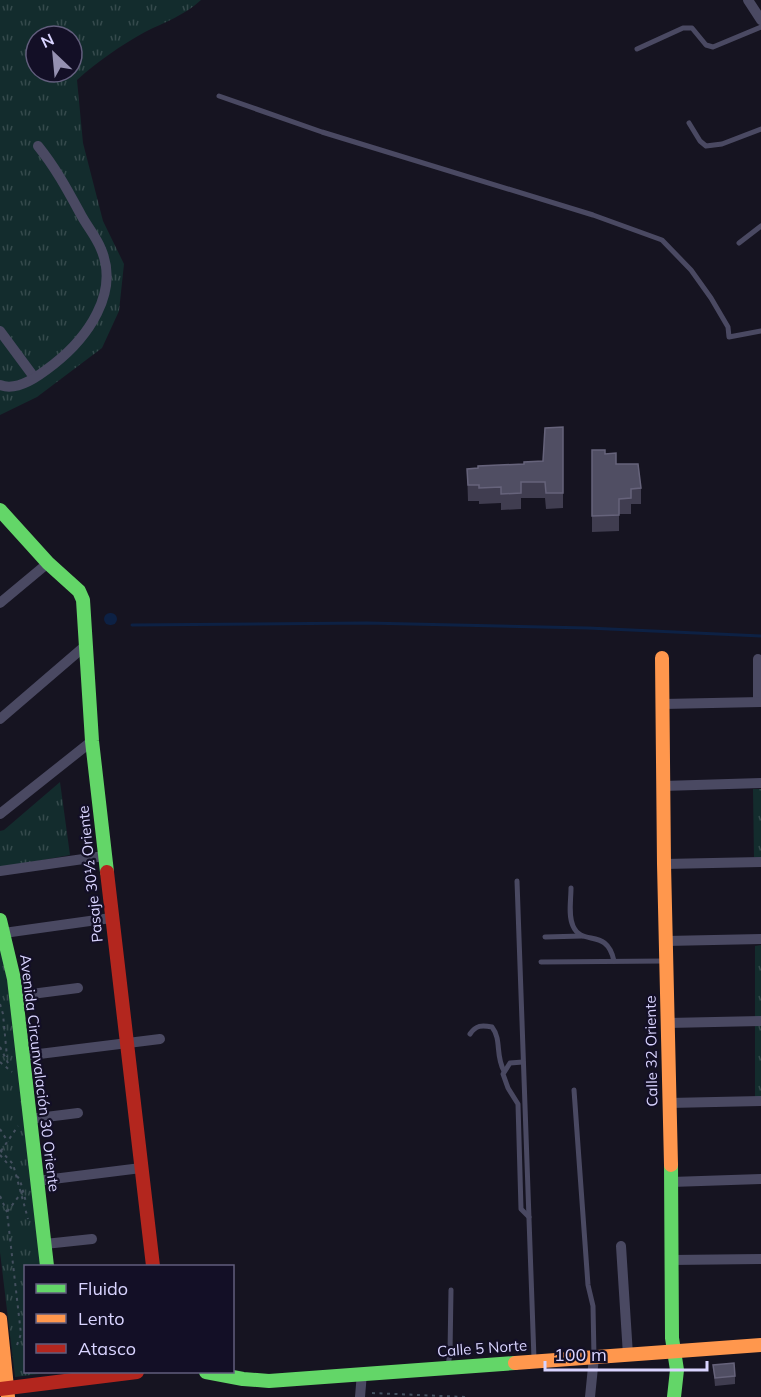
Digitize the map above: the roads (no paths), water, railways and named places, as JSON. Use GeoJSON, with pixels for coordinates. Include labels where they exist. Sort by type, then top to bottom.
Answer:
{"type":"FeatureCollection","features":[{"type":"Feature","properties":{"kind":"street"},"geometry":{"type":"LineString","coordinates":[[748,0],[761,20]]}},
{"type":"Feature","properties":{"kind":"street"},"geometry":{"type":"LineString","coordinates":[[0,385],[6,387],[24,384],[70,351],[88,331],[105,289],[105,267],[101,249],[53,164],[38,146]]}},
{"type":"Feature","properties":{"kind":"street"},"geometry":{"type":"LineString","coordinates":[[0,331],[4,344],[34,376]]}},
{"type":"Feature","properties":{"kind":"street","name":"Pasaje 30½ Oriente"},"geometry":{"type":"LineString","coordinates":[[0,510],[48,563],[79,591],[83,600],[92,741],[104,856],[153,1265]]}},
{"type":"Feature","properties":{"kind":"street"},"geometry":{"type":"LineString","coordinates":[[0,603],[48,563]]}},
{"type":"Feature","properties":{"kind":"street"},"geometry":{"type":"LineString","coordinates":[[0,719],[85,646]]}},
{"type":"Feature","properties":{"kind":"street","name":"Calle 32 Oriente"},"geometry":{"type":"LineString","coordinates":[[663,658],[672,1338],[677,1370],[674,1397]]}},
{"type":"Feature","properties":{"kind":"street"},"geometry":{"type":"LineString","coordinates":[[663,704],[760,702],[758,659]]}},
{"type":"Feature","properties":{"kind":"street"},"geometry":{"type":"LineString","coordinates":[[0,814],[92,741]]}},
{"type":"Feature","properties":{"kind":"street"},"geometry":{"type":"LineString","coordinates":[[663,786],[761,783]]}},
{"type":"Feature","properties":{"kind":"street"},"geometry":{"type":"LineString","coordinates":[[0,871],[104,856]]}},
{"type":"Feature","properties":{"kind":"street"},"geometry":{"type":"LineString","coordinates":[[664,864],[761,862]]}},
{"type":"Feature","properties":{"kind":"street"},"geometry":{"type":"LineString","coordinates":[[2,927],[111,918]]}},
{"type":"Feature","properties":{"kind":"street","name":"Avenida Circunvalación 30 Oriente"},"geometry":{"type":"LineString","coordinates":[[2,927],[16,996],[23,1056],[24,1122],[38,1181],[47,1265]]}},
{"type":"Feature","properties":{"kind":"street"},"geometry":{"type":"LineString","coordinates":[[666,941],[761,939]]}},
{"type":"Feature","properties":{"kind":"street"},"geometry":{"type":"LineString","coordinates":[[16,996],[78,988]]}},
{"type":"Feature","properties":{"kind":"street"},"geometry":{"type":"LineString","coordinates":[[668,1023],[761,1021]]}},
{"type":"Feature","properties":{"kind":"street"},"geometry":{"type":"LineString","coordinates":[[23,1056],[160,1040]]}},
{"type":"Feature","properties":{"kind":"street"},"geometry":{"type":"LineString","coordinates":[[669,1103],[761,1101]]}},
{"type":"Feature","properties":{"kind":"street"},"geometry":{"type":"LineString","coordinates":[[24,1122],[78,1113]]}},
{"type":"Feature","properties":{"kind":"street"},"geometry":{"type":"LineString","coordinates":[[38,1181],[141,1168]]}},
{"type":"Feature","properties":{"kind":"street"},"geometry":{"type":"LineString","coordinates":[[671,1182],[761,1179]]}},
{"type":"Feature","properties":{"kind":"street"},"geometry":{"type":"LineString","coordinates":[[45,1244],[92,1239]]}},
{"type":"Feature","properties":{"kind":"street"},"geometry":{"type":"LineString","coordinates":[[621,1246],[628,1355]]}},
{"type":"Feature","properties":{"kind":"street"},"geometry":{"type":"LineString","coordinates":[[671,1260],[761,1259]]}},
{"type":"Feature","properties":{"kind":"street"},"geometry":{"type":"LineString","coordinates":[[0,1319],[5,1391],[60,1377],[111,1373]]}},
{"type":"Feature","properties":{"kind":"street","name":"Calle 5 Norte"},"geometry":{"type":"LineString","coordinates":[[217,1373],[260,1381],[761,1345]]}},
{"type":"Feature","properties":{"kind":"street"},"geometry":{"type":"LineString","coordinates":[[590,1397],[594,1358]]}},
{"type":"Feature","properties":{"kind":"street"},"geometry":{"type":"LineString","coordinates":[[360,1395],[362,1373]]}},
{"type":"Feature","properties":{"kind":"street"},"geometry":{"type":"LineString","coordinates":[[60,1377],[62,1397]]}},
{"type":"Feature","properties":{"kind":"lane"},"geometry":{"type":"LineString","coordinates":[[637,49],[683,28],[692,28],[706,45],[713,47],[761,27]]}},
{"type":"Feature","properties":{"kind":"lane"},"geometry":{"type":"LineString","coordinates":[[219,96],[322,132],[593,215],[662,240],[691,270],[711,298],[728,327],[729,337],[761,331]]}},
{"type":"Feature","properties":{"kind":"lane"},"geometry":{"type":"LineString","coordinates":[[689,123],[700,141],[706,146],[722,144],[761,129]]}},
{"type":"Feature","properties":{"kind":"lane"},"geometry":{"type":"LineString","coordinates":[[739,243],[761,226]]}},
{"type":"Feature","properties":{"kind":"lane"},"geometry":{"type":"LineString","coordinates":[[517,881],[534,1361]]}},
{"type":"Feature","properties":{"kind":"lane"},"geometry":{"type":"LineString","coordinates":[[571,888],[570,916],[574,929],[582,936]]}},
{"type":"Feature","properties":{"kind":"lane"},"geometry":{"type":"LineString","coordinates":[[544,938],[582,936],[605,943],[611,948],[614,961]]}},
{"type":"Feature","properties":{"kind":"lane"},"geometry":{"type":"LineString","coordinates":[[541,962],[666,961]]}},
{"type":"Feature","properties":{"kind":"lane"},"geometry":{"type":"LineString","coordinates":[[470,1034],[473,1029],[480,1026],[492,1027],[497,1034],[498,1057],[508,1088],[518,1104],[522,1209],[529,1217]]}},
{"type":"Feature","properties":{"kind":"lane"},"geometry":{"type":"LineString","coordinates":[[504,1071],[510,1063],[523,1062]]}},
{"type":"Feature","properties":{"kind":"lane"},"geometry":{"type":"LineString","coordinates":[[574,1089],[588,1285],[592,1306],[594,1358]]}},
{"type":"Feature","properties":{"kind":"lane"},"geometry":{"type":"LineString","coordinates":[[447,1367],[450,1353],[451,1290]]}},
{"type":"Feature","properties":{"kind":"waterway"},"geometry":{"type":"LineString","coordinates":[[132,625],[367,623],[588,628],[761,636]]}}]}
